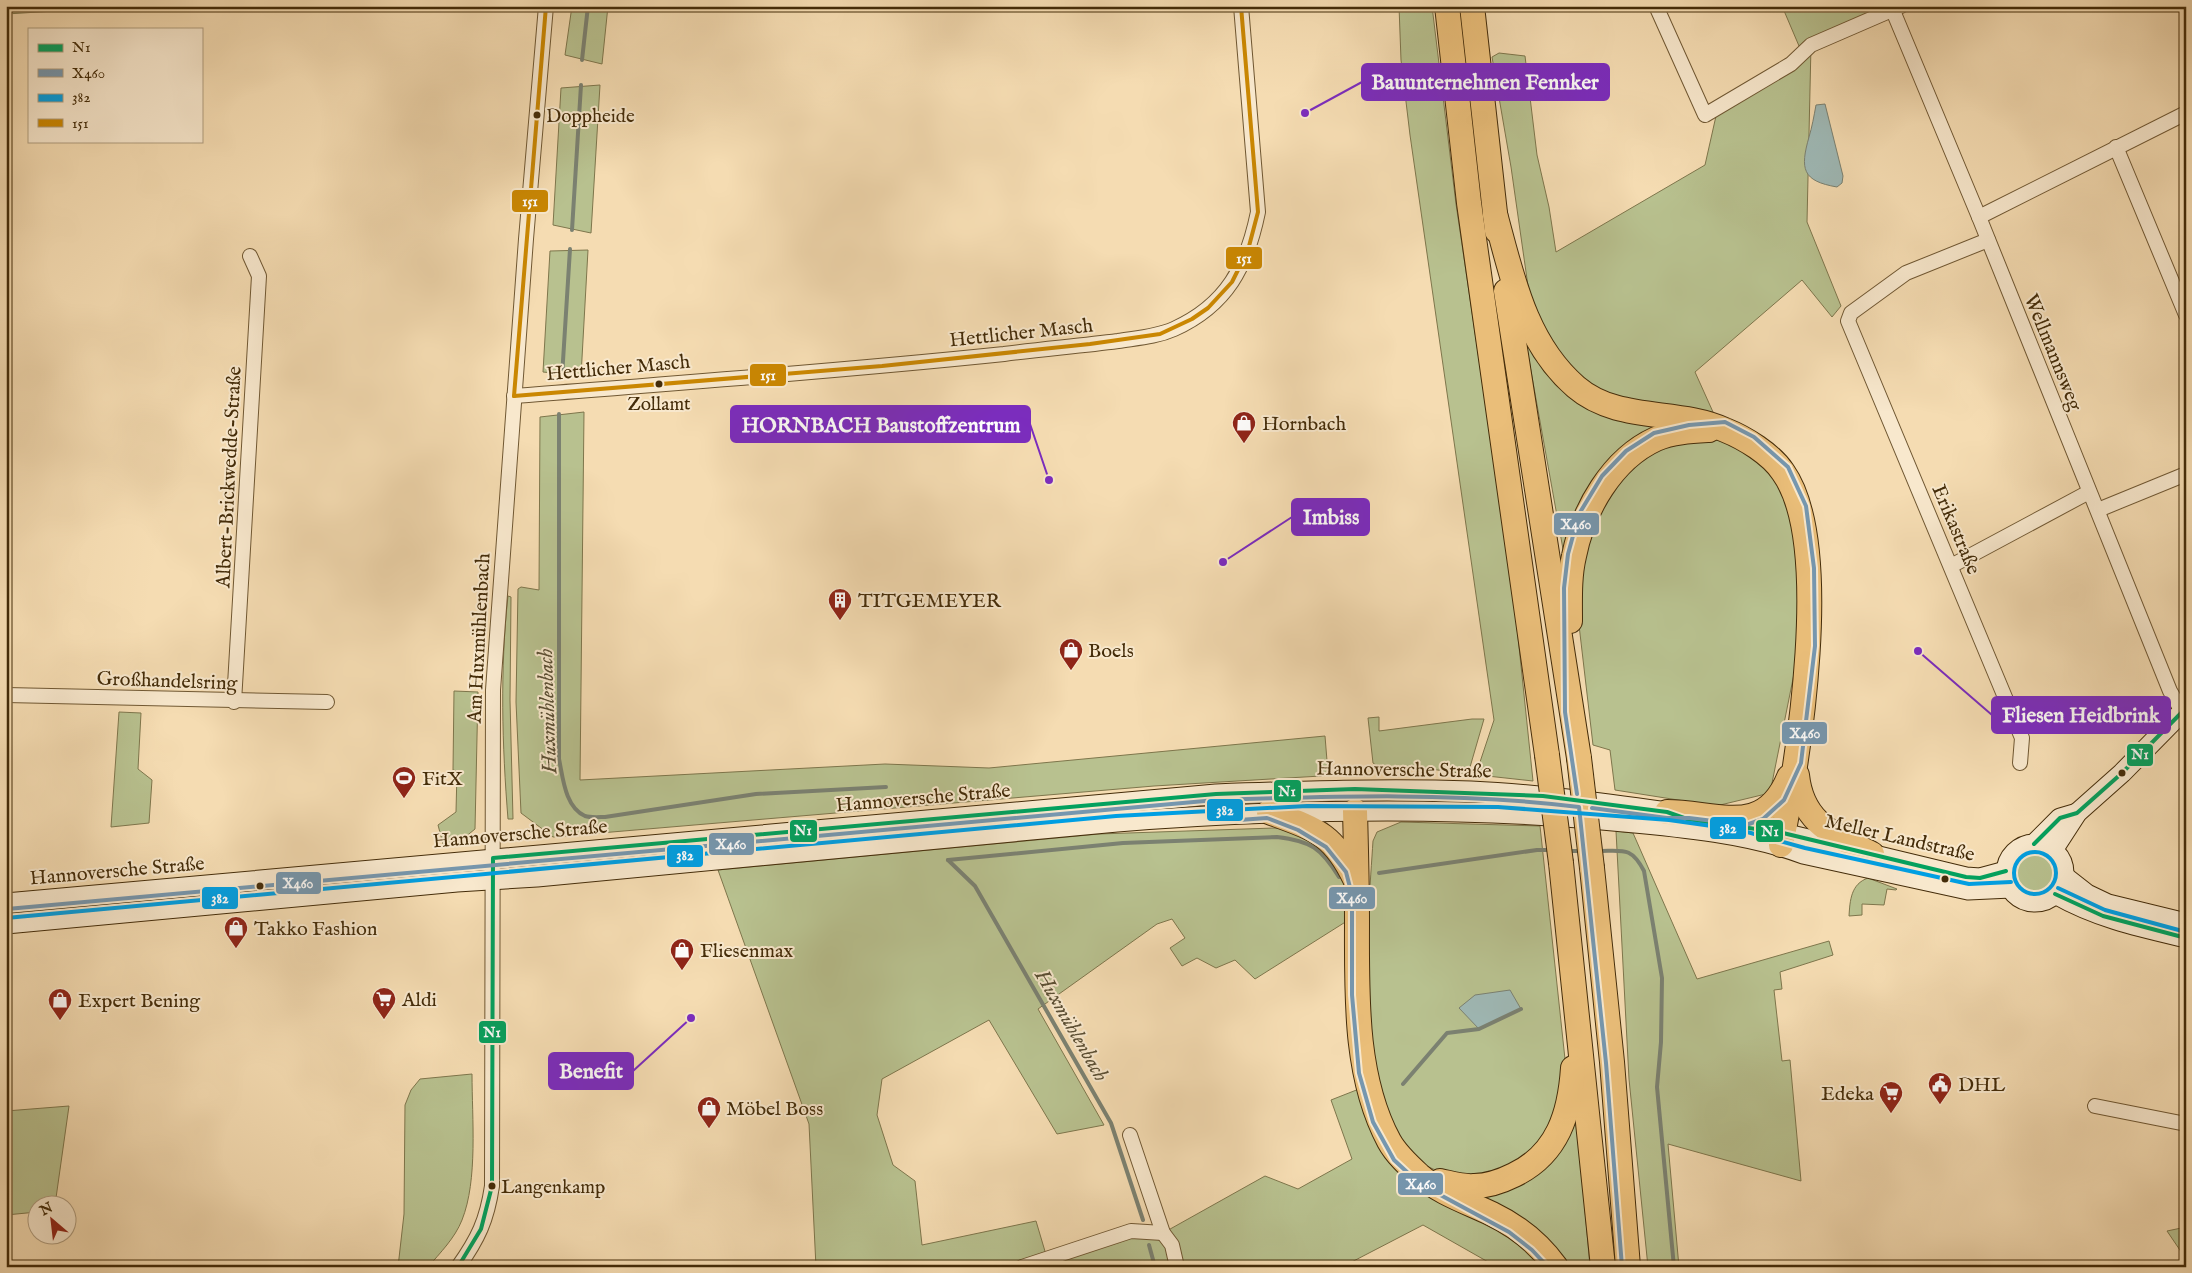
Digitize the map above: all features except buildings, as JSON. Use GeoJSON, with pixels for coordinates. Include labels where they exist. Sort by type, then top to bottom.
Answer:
{"type":"FeatureCollection","features":[{"type":"Feature","properties":{"kind":"highway"},"geometry":{"type":"LineString","coordinates":[[1447,6],[1469,203],[1561,863],[1603,1267]]}},
{"type":"Feature","properties":{"kind":"highway"},"geometry":{"type":"LineString","coordinates":[[1472,6],[1475,49],[1494,214],[1579,758],[1612,1062],[1628,1267]]}},
{"type":"Feature","properties":{"kind":"highway"},"geometry":{"type":"LineString","coordinates":[[1494,214],[1518,296],[1530,326],[1552,362],[1576,387],[1599,403],[1638,413],[1691,419],[1723,428],[1750,442],[1783,471],[1800,507],[1808,568],[1809,646],[1795,761],[1782,839]]}},
{"type":"Feature","properties":{"kind":"highway"},"geometry":{"type":"LineString","coordinates":[[1571,711],[1570,588],[1574,556],[1585,516],[1608,480],[1636,451],[1657,438],[1690,431],[1723,428]]}},
{"type":"Feature","properties":{"kind":"highway"},"geometry":{"type":"LineString","coordinates":[[1668,812],[1689,812],[1732,818],[1745,818],[1759,814],[1779,796],[1788,780],[1795,761]]}},
{"type":"Feature","properties":{"kind":"highway"},"geometry":{"type":"LineString","coordinates":[[1795,761],[1799,792],[1812,816],[1838,837],[1872,854]]}},
{"type":"Feature","properties":{"kind":"highway"},"geometry":{"type":"LineString","coordinates":[[1355,800],[1360,1019],[1369,1084],[1377,1112],[1390,1142],[1407,1164],[1424,1179],[1443,1191],[1495,1215],[1530,1238],[1556,1267]]}},
{"type":"Feature","properties":{"kind":"highway"},"geometry":{"type":"LineString","coordinates":[[1269,812],[1306,826],[1327,838],[1343,856],[1356,882]]}},
{"type":"Feature","properties":{"kind":"highway"},"geometry":{"type":"LineString","coordinates":[[1424,1179],[1473,1187],[1500,1181],[1523,1170],[1539,1159],[1556,1139],[1565,1120],[1572,1091],[1578,1019]]}},
{"type":"Feature","properties":{"kind":"main road"},"geometry":{"type":"LineString","coordinates":[[2053,850],[2077,813],[2185,713]]}},
{"type":"Feature","properties":{"kind":"main road","name":"Hannoversche Straße"},"geometry":{"type":"LineString","coordinates":[[6,924],[1117,822],[1269,812],[1355,800],[1472,791],[1543,796],[1668,812],[1687,819],[1782,839]]}},
{"type":"Feature","properties":{"kind":"main road","name":"Hannoversche Straße"},"geometry":{"type":"LineString","coordinates":[[6,903],[1196,795],[1355,800],[1545,814],[1782,839]]}},
{"type":"Feature","properties":{"kind":"main road"},"geometry":{"type":"LineString","coordinates":[[2034,844],[2053,850],[2063,866],[2064,876],[2061,886],[2055,894],[2048,899],[2032,901],[2024,899],[2009,880],[2008,862],[2018,849],[2034,844],[2060,818],[2077,813]]}},
{"type":"Feature","properties":{"kind":"main road","name":"Meller Landstraße"},"geometry":{"type":"LineString","coordinates":[[1782,839],[1872,854],[1966,877],[2009,880]]}},
{"type":"Feature","properties":{"kind":"main road","name":"Meller Landstraße"},"geometry":{"type":"LineString","coordinates":[[1782,839],[1803,854],[1942,886],[1981,891],[2009,880]]}},
{"type":"Feature","properties":{"kind":"main road"},"geometry":{"type":"LineString","coordinates":[[2064,876],[2087,894],[2108,904],[2186,923]]}},
{"type":"Feature","properties":{"kind":"main road"},"geometry":{"type":"LineString","coordinates":[[2055,894],[2079,908],[2104,918],[2186,938]]}},
{"type":"Feature","properties":{"kind":"street","name":"Am Huxmühlenbach"},"geometry":{"type":"LineString","coordinates":[[459,1266],[477,1239],[487,1215],[492,1186],[493,690],[514,396],[546,6]]}},
{"type":"Feature","properties":{"kind":"street","name":"Hettlicher Masch"},"geometry":{"type":"LineString","coordinates":[[514,396],[938,360],[1105,343],[1158,336],[1175,328],[1210,306],[1226,290],[1241,270],[1252,244],[1258,202],[1241,6]]}},
{"type":"Feature","properties":{"kind":"street"},"geometry":{"type":"LineString","coordinates":[[1656,6],[1706,115],[1791,64],[1811,44],[1895,8]]}},
{"type":"Feature","properties":{"kind":"street","name":"Wellmannsweg"},"geometry":{"type":"LineString","coordinates":[[1895,8],[2170,691],[2185,713]]}},
{"type":"Feature","properties":{"kind":"street"},"geometry":{"type":"LineString","coordinates":[[1979,217],[2186,113]]}},
{"type":"Feature","properties":{"kind":"street"},"geometry":{"type":"LineString","coordinates":[[2116,147],[2186,315]]}},
{"type":"Feature","properties":{"kind":"street","name":"Erikastraße"},"geometry":{"type":"LineString","coordinates":[[1988,240],[1906,273],[1851,313],[1848,321],[2022,738],[2020,762]]}},
{"type":"Feature","properties":{"kind":"street","name":"Albert-Brickwedde-Straße"},"geometry":{"type":"LineString","coordinates":[[234,702],[259,276],[250,256]]}},
{"type":"Feature","properties":{"kind":"street"},"geometry":{"type":"LineString","coordinates":[[2098,510],[2186,474]]}},
{"type":"Feature","properties":{"kind":"street"},"geometry":{"type":"LineString","coordinates":[[1951,566],[2089,492]]}},
{"type":"Feature","properties":{"kind":"street","name":"Großhandelsring"},"geometry":{"type":"LineString","coordinates":[[6,695],[234,702],[327,702]]}},
{"type":"Feature","properties":{"kind":"street"},"geometry":{"type":"LineString","coordinates":[[2095,1106],[2186,1124]]}},
{"type":"Feature","properties":{"kind":"street"},"geometry":{"type":"LineString","coordinates":[[1130,1135],[1163,1233],[1172,1245],[1177,1267]]}},
{"type":"Feature","properties":{"kind":"street"},"geometry":{"type":"LineString","coordinates":[[1022,1267],[1131,1231],[1163,1233]]}},
{"type":"Feature","properties":{"kind":"green space"},"geometry":{"type":"Polygon","coordinates":[[[90,6],[137,6],[6,14],[6,11],[90,6]]]}},
{"type":"Feature","properties":{"kind":"green space"},"geometry":{"type":"Polygon","coordinates":[[[572,6],[608,6],[602,64],[565,55],[572,6]]]}},
{"type":"Feature","properties":{"kind":"green space"},"geometry":{"type":"Polygon","coordinates":[[[1399,6],[1432,6],[1456,204],[1513,589],[1533,781],[1478,775],[1480,762],[1494,720],[1410,135],[1401,60],[1399,6]]]}},
{"type":"Feature","properties":{"kind":"green space"},"geometry":{"type":"Polygon","coordinates":[[[1782,6],[1891,6],[1811,45],[1807,222],[1841,306],[1832,317],[1802,280],[1695,372],[1713,412],[1633,406],[1584,384],[1559,356],[1530,300],[1511,167],[1492,57],[1499,53],[1525,56],[1537,155],[1549,207],[1556,252],[1705,165],[1716,116],[1791,64],[1802,53],[1782,6]]]}},
{"type":"Feature","properties":{"kind":"green space"},"geometry":{"type":"Polygon","coordinates":[[[600,85],[591,233],[553,225],[561,88],[600,85]]]}},
{"type":"Feature","properties":{"kind":"green space"},"geometry":{"type":"Polygon","coordinates":[[[588,250],[581,376],[543,372],[550,251],[588,250]]]}},
{"type":"Feature","properties":{"kind":"green space"},"geometry":{"type":"Polygon","coordinates":[[[1530,326],[1576,387],[1690,431],[1607,480],[1570,588],[1527,349],[1530,326]]]}},
{"type":"Feature","properties":{"kind":"green space"},"geometry":{"type":"Polygon","coordinates":[[[584,412],[580,780],[885,764],[989,768],[1325,736],[1328,773],[1321,776],[1154,786],[553,837],[521,813],[516,702],[518,589],[521,587],[539,590],[540,417],[584,412]]]}},
{"type":"Feature","properties":{"kind":"green space"},"geometry":{"type":"Polygon","coordinates":[[[1688,437],[1720,440],[1743,447],[1781,484],[1797,537],[1799,649],[1770,793],[1716,806],[1615,790],[1610,750],[1593,745],[1577,608],[1592,518],[1632,460],[1688,437]]]}},
{"type":"Feature","properties":{"kind":"green space"},"geometry":{"type":"Polygon","coordinates":[[[508,596],[511,597],[510,700],[513,819],[508,819],[503,735],[504,651],[508,596]]]}},
{"type":"Feature","properties":{"kind":"green space"},"geometry":{"type":"Polygon","coordinates":[[[454,691],[478,692],[475,829],[458,843],[443,844],[438,825],[456,812],[457,771],[453,770],[454,691]]]}},
{"type":"Feature","properties":{"kind":"green space"},"geometry":{"type":"Polygon","coordinates":[[[119,712],[141,713],[138,769],[152,780],[149,823],[111,827],[119,712]]]}},
{"type":"Feature","properties":{"kind":"green space"},"geometry":{"type":"Polygon","coordinates":[[[1379,717],[1379,731],[1484,719],[1468,774],[1430,769],[1380,768],[1373,763],[1368,718],[1379,717]]]}},
{"type":"Feature","properties":{"kind":"green space"},"geometry":{"type":"Polygon","coordinates":[[[1401,822],[1540,826],[1568,1087],[1547,1143],[1485,1180],[1439,1171],[1430,1168],[1414,1157],[1394,1130],[1380,1095],[1372,1053],[1368,1007],[1368,916],[1373,841],[1377,832],[1401,822]]]}},
{"type":"Feature","properties":{"kind":"green space"},"geometry":{"type":"Polygon","coordinates":[[[1274,828],[1309,836],[1318,841],[1333,856],[1344,879],[1347,921],[1255,979],[1235,960],[1216,968],[1197,958],[1182,966],[1170,948],[1185,938],[1172,919],[1157,924],[1038,1009],[1104,1125],[1057,1134],[989,1020],[882,1079],[877,1115],[893,1165],[915,1181],[922,1245],[1036,1221],[1047,1258],[1131,1231],[1163,1233],[1265,1176],[1298,1189],[1352,1159],[1331,1100],[1359,1089],[1369,1120],[1477,1213],[1552,1267],[1497,1267],[1423,1225],[1342,1267],[816,1267],[809,1124],[718,870],[1099,834],[1274,828]]]}},
{"type":"Feature","properties":{"kind":"green space"},"geometry":{"type":"Polygon","coordinates":[[[1616,831],[1633,833],[1697,979],[1829,941],[1833,955],[1780,972],[1782,989],[1774,990],[1782,1061],[1790,1060],[1801,1181],[1668,1144],[1679,1267],[1648,1267],[1629,1079],[1616,831]]]}},
{"type":"Feature","properties":{"kind":"green space"},"geometry":{"type":"Polygon","coordinates":[[[2035,854],[2048,860],[2054,873],[2048,886],[2035,892],[2022,886],[2016,873],[2022,860],[2035,854]]]}},
{"type":"Feature","properties":{"kind":"green space"},"geometry":{"type":"Polygon","coordinates":[[[450,872],[293,887],[253,897],[6,919],[6,909],[450,872]]]}},
{"type":"Feature","properties":{"kind":"green space"},"geometry":{"type":"Polygon","coordinates":[[[1868,878],[1897,889],[1887,889],[1884,905],[1862,904],[1862,915],[1849,916],[1852,893],[1858,884],[1868,878]]]}},
{"type":"Feature","properties":{"kind":"green space"},"geometry":{"type":"Polygon","coordinates":[[[472,1074],[472,1168],[467,1204],[462,1220],[451,1239],[428,1267],[398,1267],[404,1214],[405,1105],[411,1090],[420,1079],[472,1074]]]}},
{"type":"Feature","properties":{"kind":"green space"},"geometry":{"type":"Polygon","coordinates":[[[69,1106],[56,1196],[28,1196],[28,1213],[6,1215],[6,1111],[69,1106]]]}},
{"type":"Feature","properties":{"kind":"green space"},"geometry":{"type":"Polygon","coordinates":[[[1576,1107],[1590,1267],[1567,1267],[1459,1191],[1505,1187],[1576,1107]]]}},
{"type":"Feature","properties":{"kind":"green space"},"geometry":{"type":"Polygon","coordinates":[[[2186,1227],[2186,1259],[2167,1231],[2186,1227]]]}},
{"type":"Feature","properties":{"kind":"water"},"geometry":{"type":"Polygon","coordinates":[[[1825,104],[1843,176],[1842,183],[1837,187],[1817,181],[1806,172],[1806,148],[1816,105],[1825,104]]]}},
{"type":"Feature","properties":{"kind":"water"},"geometry":{"type":"Polygon","coordinates":[[[1510,990],[1521,1009],[1479,1029],[1459,1008],[1475,995],[1510,990]]]}},
{"type":"Feature","properties":{"kind":"waterway","name":"Huxmühlenbach"},"geometry":{"type":"LineString","coordinates":[[582,60],[588,6]]}},
{"type":"Feature","properties":{"kind":"waterway","name":"Huxmühlenbach"},"geometry":{"type":"LineString","coordinates":[[572,230],[581,85]]}},
{"type":"Feature","properties":{"kind":"waterway","name":"Huxmühlenbach"},"geometry":{"type":"LineString","coordinates":[[562,377],[570,249]]}},
{"type":"Feature","properties":{"kind":"waterway","name":"Huxmühlenbach"},"geometry":{"type":"LineString","coordinates":[[559,414],[559,759],[566,791],[578,812],[585,816],[605,817],[756,794],[886,787]]}},
{"type":"Feature","properties":{"kind":"waterway"},"geometry":{"type":"LineString","coordinates":[[948,860],[1123,843],[1277,837],[1298,841],[1314,848],[1326,859],[1339,877]]}},
{"type":"Feature","properties":{"kind":"waterway"},"geometry":{"type":"LineString","coordinates":[[1379,873],[1537,850],[1553,850]]}},
{"type":"Feature","properties":{"kind":"waterway"},"geometry":{"type":"LineString","coordinates":[[1567,851],[1583,851]]}},
{"type":"Feature","properties":{"kind":"waterway"},"geometry":{"type":"LineString","coordinates":[[1597,851],[1620,851],[1630,854],[1635,857],[1644,871],[1662,978],[1661,1042],[1657,1087],[1674,1267]]}},
{"type":"Feature","properties":{"kind":"waterway","name":"Huxmühlenbach"},"geometry":{"type":"LineString","coordinates":[[948,860],[975,886],[1111,1123],[1143,1220]]}},
{"type":"Feature","properties":{"kind":"waterway"},"geometry":{"type":"LineString","coordinates":[[1403,1084],[1447,1033],[1479,1029],[1521,1009]]}},
{"type":"Feature","properties":{"kind":"waterway","name":"Huxmühlenbach"},"geometry":{"type":"LineString","coordinates":[[1149,1245],[1155,1267]]}},
{"type":"Feature","properties":{"kind":"transit line","name":"151"},"geometry":{"type":"LineString","coordinates":[[514,396],[546,6]]}},
{"type":"Feature","properties":{"kind":"transit line","name":"151"},"geometry":{"type":"LineString","coordinates":[[514,396],[882,366],[1090,344],[1160,334],[1192,319],[1208,308],[1232,282],[1248,250],[1258,212],[1241,6]]}},
{"type":"Feature","properties":{"kind":"transit line","name":"X460"},"geometry":{"type":"LineString","coordinates":[[1577,794],[1565,712],[1564,588],[1568,554],[1579,514],[1602,476],[1626,451],[1654,433],[1689,425],[1725,422],[1754,437],[1788,467],[1806,506],[1814,568],[1815,646],[1801,763],[1784,800],[1763,819],[1746,825],[1689,818],[1667,818],[1592,808]]}},
{"type":"Feature","properties":{"kind":"transit line","name":"N1"},"geometry":{"type":"LineString","coordinates":[[2034,844],[2060,818],[2077,813],[2122,773],[2186,708]]}},
{"type":"Feature","properties":{"kind":"transit line","name":"N1"},"geometry":{"type":"LineString","coordinates":[[458,1267],[481,1229],[492,1186],[493,858],[1216,794],[1355,789],[1543,796],[1667,812],[1687,819],[1783,833],[1966,877],[1980,878],[2006,871]]}},
{"type":"Feature","properties":{"kind":"transit line","name":"X460"},"geometry":{"type":"LineString","coordinates":[[7,909],[1216,800],[1398,796],[1488,799],[1579,807],[1606,1063],[1622,1267]]}},
{"type":"Feature","properties":{"kind":"transit line","name":"382"},"geometry":{"type":"LineString","coordinates":[[6,918],[1116,816],[1307,806],[1498,807],[1669,820],[1740,830],[1805,848],[1969,884],[2011,882]]}},
{"type":"Feature","properties":{"kind":"transit line","name":"X460"},"geometry":{"type":"LineString","coordinates":[[1239,820],[1267,818],[1298,830],[1326,847],[1346,872],[1352,895],[1352,995],[1359,1073],[1373,1122],[1394,1160],[1420,1184],[1509,1232],[1532,1250],[1548,1267]]}},
{"type":"Feature","properties":{"kind":"transit line","name":"382"},"geometry":{"type":"LineString","coordinates":[[2039,852],[2047,855],[2053,861],[2056,873],[2053,885],[2047,891],[2031,894],[2023,891],[2017,885],[2014,869],[2017,861],[2023,855],[2039,852]]}},
{"type":"Feature","properties":{"kind":"transit line","name":"382"},"geometry":{"type":"LineString","coordinates":[[2058,888],[2105,910],[2186,932]]}},
{"type":"Feature","properties":{"kind":"transit line","name":"N1"},"geometry":{"type":"LineString","coordinates":[[2055,894],[2103,916],[2186,938]]}},
{"type":"Feature","properties":{"kind":"place","name":"Bauunternehmen Fennker"},"geometry":{"type":"Point","coordinates":[1305,113]}},
{"type":"Feature","properties":{"kind":"place","name":"Doppheide"},"geometry":{"type":"Point","coordinates":[537,115]}},
{"type":"Feature","properties":{"kind":"place","name":"Zollamt"},"geometry":{"type":"Point","coordinates":[659,384]}},
{"type":"Feature","properties":{"kind":"place","name":"Hornbach"},"geometry":{"type":"Point","coordinates":[1244,444]}},
{"type":"Feature","properties":{"kind":"place","name":"HORNBACH Baustoffzentrum"},"geometry":{"type":"Point","coordinates":[1049,480]}},
{"type":"Feature","properties":{"kind":"place","name":"Imbiss"},"geometry":{"type":"Point","coordinates":[1223,562]}},
{"type":"Feature","properties":{"kind":"place","name":"TITGEMEYER"},"geometry":{"type":"Point","coordinates":[840,621]}},
{"type":"Feature","properties":{"kind":"place","name":"Fliesen Heidbrink"},"geometry":{"type":"Point","coordinates":[1918,651]}},
{"type":"Feature","properties":{"kind":"place","name":"Boels"},"geometry":{"type":"Point","coordinates":[1071,671]}},
{"type":"Feature","properties":{"kind":"place","name":"FitX"},"geometry":{"type":"Point","coordinates":[404,799]}},
{"type":"Feature","properties":{"kind":"place","name":"Takko Fashion"},"geometry":{"type":"Point","coordinates":[236,949]}},
{"type":"Feature","properties":{"kind":"place","name":"Fliesenmax"},"geometry":{"type":"Point","coordinates":[682,971]}},
{"type":"Feature","properties":{"kind":"place","name":"Benefit"},"geometry":{"type":"Point","coordinates":[691,1018]}},
{"type":"Feature","properties":{"kind":"place","name":"Aldi"},"geometry":{"type":"Point","coordinates":[384,1020]}},
{"type":"Feature","properties":{"kind":"place","name":"Expert Bening"},"geometry":{"type":"Point","coordinates":[60,1021]}},
{"type":"Feature","properties":{"kind":"place","name":"DHL"},"geometry":{"type":"Point","coordinates":[1940,1105]}},
{"type":"Feature","properties":{"kind":"place","name":"Edeka"},"geometry":{"type":"Point","coordinates":[1891,1114]}},
{"type":"Feature","properties":{"kind":"place","name":"Möbel Boss"},"geometry":{"type":"Point","coordinates":[709,1129]}},
{"type":"Feature","properties":{"kind":"place","name":"Langenkamp"},"geometry":{"type":"Point","coordinates":[492,1186]}}]}
